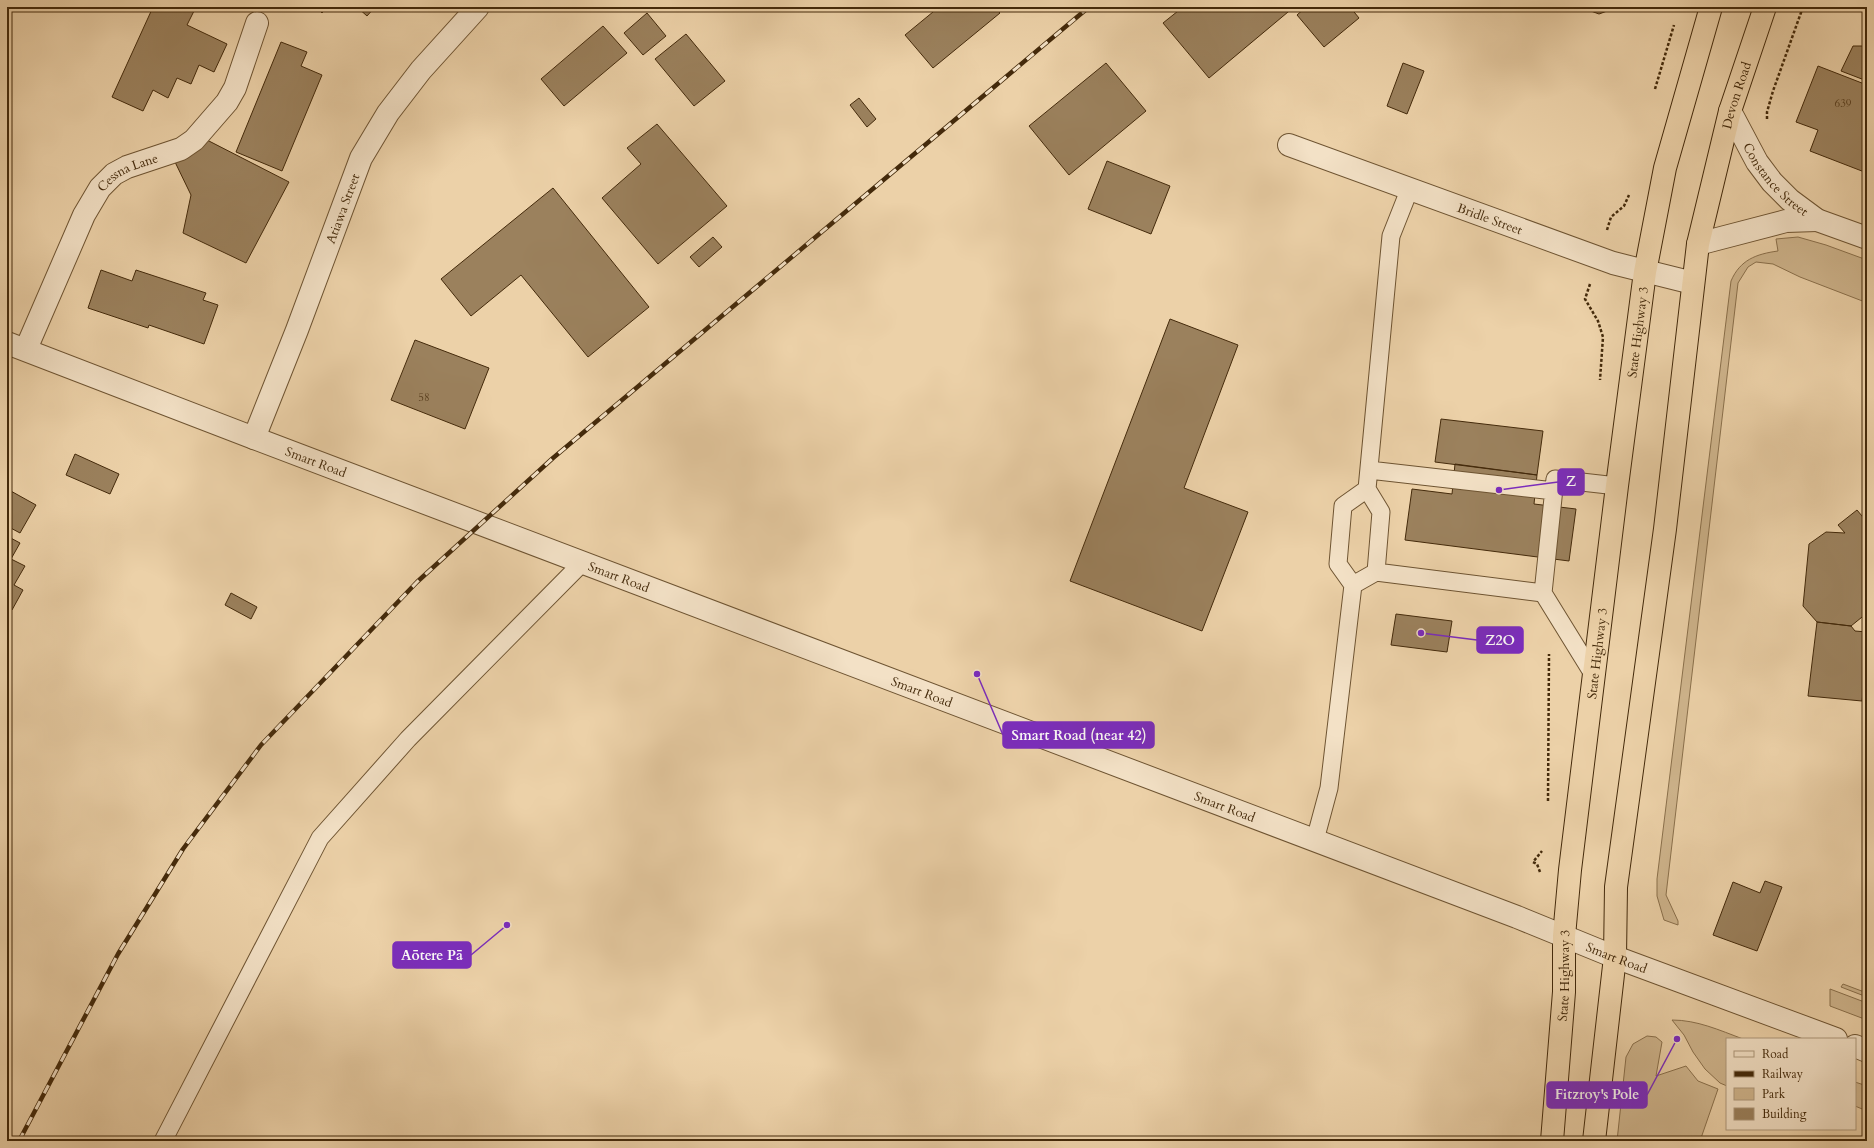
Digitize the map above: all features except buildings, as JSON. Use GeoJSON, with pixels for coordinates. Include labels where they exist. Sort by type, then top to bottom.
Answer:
{"type":"FeatureCollection","features":[{"type":"Feature","properties":{"kind":"highway","name":"State Highway 3"},"geometry":{"type":"LineString","coordinates":[[1552,1141],[1564,992],[1564,936],[1593,674],[1645,272],[1665,168],[1711,7]]}},
{"type":"Feature","properties":{"kind":"highway","name":"Devon Road"},"geometry":{"type":"LineString","coordinates":[[1698,244],[1730,111],[1765,7]]}},
{"type":"Feature","properties":{"kind":"highway"},"geometry":{"type":"LineString","coordinates":[[1594,1141],[1615,957],[1616,887],[1665,529],[1698,244]]}},
{"type":"Feature","properties":{"kind":"street","name":"Atiawa Street"},"geometry":{"type":"LineString","coordinates":[[254,438],[297,330],[361,158],[392,107],[421,70],[478,7]]}},
{"type":"Feature","properties":{"kind":"street","name":"Cessna Lane"},"geometry":{"type":"LineString","coordinates":[[16,346],[84,215],[100,188],[114,174],[127,167],[181,149],[194,140],[227,102],[235,88],[257,23]]}},
{"type":"Feature","properties":{"kind":"street","name":"Constance Street"},"geometry":{"type":"LineString","coordinates":[[1730,111],[1757,162],[1772,182],[1790,200],[1817,220],[1867,238]]}},
{"type":"Feature","properties":{"kind":"street","name":"Bridle Street"},"geometry":{"type":"LineString","coordinates":[[1289,145],[1613,262],[1645,272],[1693,283]]}},
{"type":"Feature","properties":{"kind":"street","name":"Constance Street"},"geometry":{"type":"LineString","coordinates":[[1698,244],[1786,221],[1817,220]]}},
{"type":"Feature","properties":{"kind":"street","name":"Smart Road"},"geometry":{"type":"LineString","coordinates":[[16,346],[254,438],[1517,917],[1615,957],[1833,1038]]}},
{"type":"Feature","properties":{"kind":"street"},"geometry":{"type":"LineString","coordinates":[[1856,1046],[1867,1051]]}},
{"type":"Feature","properties":{"kind":"lane"},"geometry":{"type":"LineString","coordinates":[[1376,572],[1381,512],[1368,489],[1369,470],[1391,236],[1410,188]]}},
{"type":"Feature","properties":{"kind":"lane"},"geometry":{"type":"LineString","coordinates":[[1369,470],[1554,492]]}},
{"type":"Feature","properties":{"kind":"lane"},"geometry":{"type":"LineString","coordinates":[[1593,674],[1543,593],[1555,479],[1617,486]]}},
{"type":"Feature","properties":{"kind":"lane"},"geometry":{"type":"LineString","coordinates":[[1315,840],[1329,788],[1354,585],[1338,564],[1343,506],[1368,489]]}},
{"type":"Feature","properties":{"kind":"lane"},"geometry":{"type":"LineString","coordinates":[[163,1141],[320,838],[408,739],[582,562]]}},
{"type":"Feature","properties":{"kind":"lane"},"geometry":{"type":"LineString","coordinates":[[1354,585],[1376,572],[1543,593]]}},
{"type":"Feature","properties":{"kind":"path"},"geometry":{"type":"LineString","coordinates":[[1767,122],[1767,112],[1773,91],[1803,7]]}},
{"type":"Feature","properties":{"kind":"path"},"geometry":{"type":"LineString","coordinates":[[1588,292],[1585,299],[1598,321],[1603,337],[1600,382]]}},
{"type":"Feature","properties":{"kind":"path"},"geometry":{"type":"LineString","coordinates":[[1548,805],[1550,649]]}},
{"type":"Feature","properties":{"kind":"path"},"geometry":{"type":"LineString","coordinates":[[1536,864],[1533,862],[1543,847]]}},
{"type":"Feature","properties":{"kind":"green space"},"geometry":{"type":"Polygon","coordinates":[[[1798,237],[1826,245],[1867,260],[1867,295],[1865,302],[1800,277],[1773,264],[1756,262],[1748,267],[1738,283],[1666,895],[1678,921],[1678,925],[1664,920],[1657,896],[1657,879],[1731,281],[1739,268],[1750,259],[1763,254],[1778,251],[1776,239],[1798,237]]]}},
{"type":"Feature","properties":{"kind":"green space"},"geometry":{"type":"Polygon","coordinates":[[[1843,984],[1867,993],[1867,997],[1841,987],[1843,984]]]}},
{"type":"Feature","properties":{"kind":"green space"},"geometry":{"type":"Polygon","coordinates":[[[1830,989],[1867,1003],[1867,1020],[1830,1006],[1830,989]]]}},
{"type":"Feature","properties":{"kind":"green space"},"geometry":{"type":"Polygon","coordinates":[[[1672,1020],[1681,1020],[1699,1024],[1740,1038],[1726,1038],[1726,1086],[1720,1083],[1705,1069],[1693,1052],[1684,1035],[1672,1020]]]}},
{"type":"Feature","properties":{"kind":"green space"},"geometry":{"type":"Polygon","coordinates":[[[1647,1036],[1656,1037],[1662,1042],[1656,1076],[1686,1066],[1698,1081],[1718,1089],[1700,1141],[1617,1141],[1626,1057],[1633,1044],[1647,1036]]]}},
{"type":"Feature","properties":{"kind":"green space"},"geometry":{"type":"Polygon","coordinates":[[[1856,1082],[1867,1086],[1867,1111],[1856,1106],[1856,1082]]]}},
{"type":"Feature","properties":{"kind":"railway"},"geometry":{"type":"LineString","coordinates":[[19,1141],[118,954],[183,849],[261,745],[417,582],[553,458],[1089,7]]}},
{"type":"Feature","properties":{"kind":"place","name":"Z"},"geometry":{"type":"Point","coordinates":[1499,490]}},
{"type":"Feature","properties":{"kind":"place","name":"Z2O"},"geometry":{"type":"Point","coordinates":[1421,633]}},
{"type":"Feature","properties":{"kind":"place","name":"Smart Road (near 42)"},"geometry":{"type":"Point","coordinates":[977,674]}},
{"type":"Feature","properties":{"kind":"place","name":"Aōtere Pā"},"geometry":{"type":"Point","coordinates":[507,925]}},
{"type":"Feature","properties":{"kind":"place","name":"Fitzroy's Pole"},"geometry":{"type":"Point","coordinates":[1677,1039]}}]}
